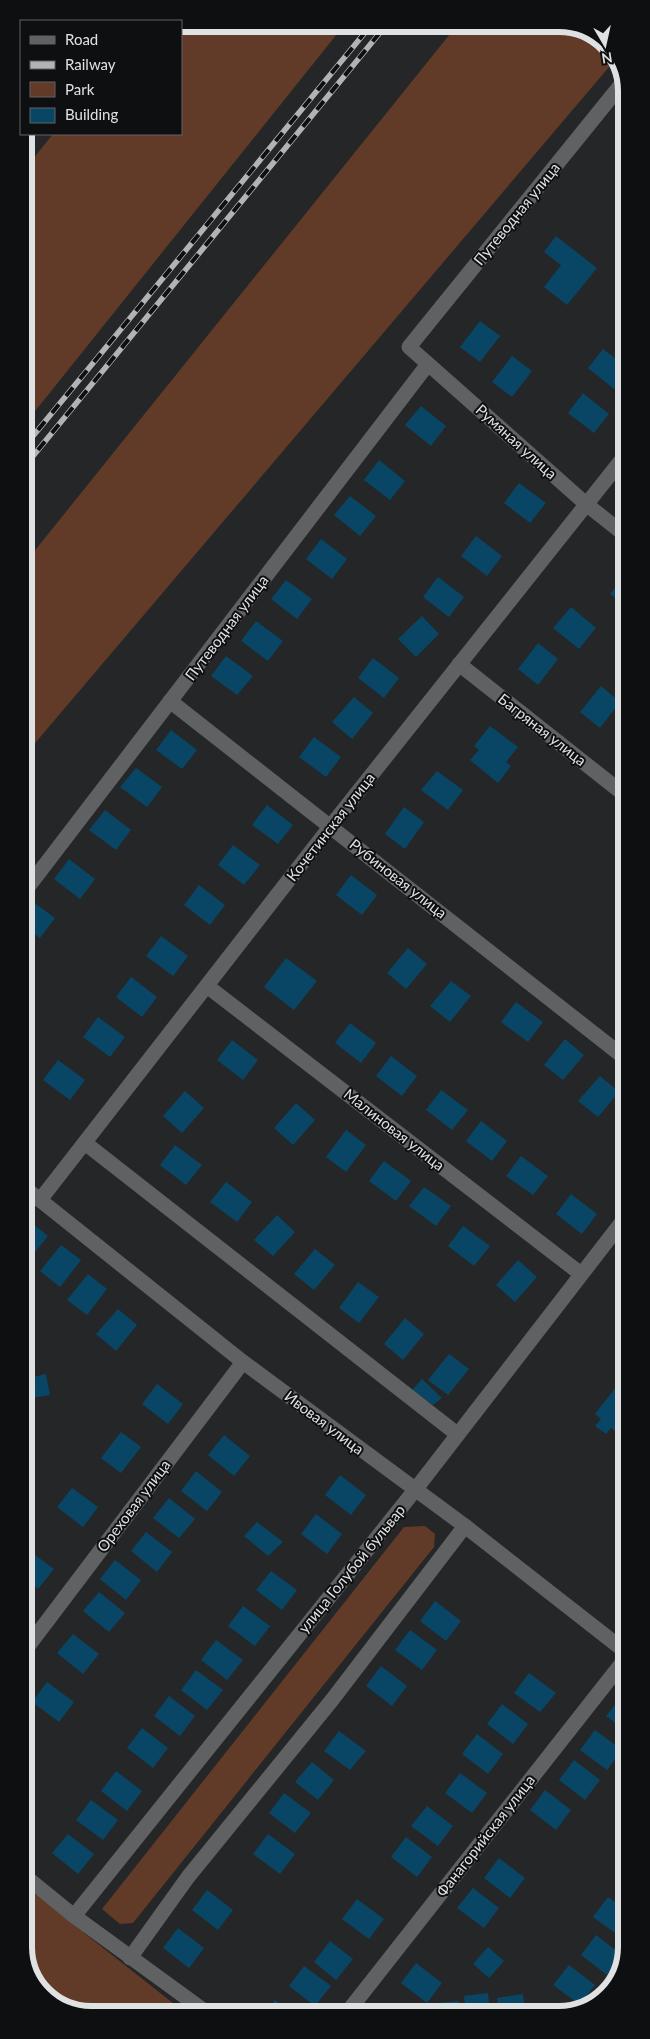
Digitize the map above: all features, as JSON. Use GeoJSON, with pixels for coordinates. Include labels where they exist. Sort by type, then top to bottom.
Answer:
{"type":"FeatureCollection","features":[{"type":"Feature","properties":{"kind":"street","name":"Путеводная улица"},"geometry":{"type":"LineString","coordinates":[[409,347],[618,89]]}},
{"type":"Feature","properties":{"kind":"street","name":"Румяная улица"},"geometry":{"type":"LineString","coordinates":[[409,347],[586,504],[618,529]]}},
{"type":"Feature","properties":{"kind":"street","name":"Путеводная улица"},"geometry":{"type":"LineString","coordinates":[[33,881],[428,364]]}},
{"type":"Feature","properties":{"kind":"street","name":"Кочетинская улица"},"geometry":{"type":"LineString","coordinates":[[40,1200],[330,826],[618,464]]}},
{"type":"Feature","properties":{"kind":"street","name":"Багряная улица"},"geometry":{"type":"LineString","coordinates":[[459,664],[618,789]]}},
{"type":"Feature","properties":{"kind":"street","name":"Рубиновая улица"},"geometry":{"type":"LineString","coordinates":[[170,702],[618,1052]]}},
{"type":"Feature","properties":{"kind":"street","name":"Малиновая улица"},"geometry":{"type":"LineString","coordinates":[[207,986],[581,1274]]}},
{"type":"Feature","properties":{"kind":"street"},"geometry":{"type":"LineString","coordinates":[[85,1143],[457,1434]]}},
{"type":"Feature","properties":{"kind":"street","name":"Ивовая улица"},"geometry":{"type":"LineString","coordinates":[[33,1194],[243,1362],[465,1526],[618,1646]]}},
{"type":"Feature","properties":{"kind":"street","name":"улица Голубой бульвар"},"geometry":{"type":"LineString","coordinates":[[74,1916],[415,1490],[618,1227]]}},
{"type":"Feature","properties":{"kind":"street","name":"Ореховая улица"},"geometry":{"type":"LineString","coordinates":[[33,1640],[243,1362]]}},
{"type":"Feature","properties":{"kind":"street"},"geometry":{"type":"LineString","coordinates":[[130,1958],[188,1877],[295,1747],[465,1526]]}},
{"type":"Feature","properties":{"kind":"street","name":"Фанагорийская улица"},"geometry":{"type":"LineString","coordinates":[[352,2006],[618,1668]]}},
{"type":"Feature","properties":{"kind":"street"},"geometry":{"type":"LineString","coordinates":[[33,1883],[74,1916],[197,2006]]}},
{"type":"Feature","properties":{"kind":"green space"},"geometry":{"type":"Polygon","coordinates":[[[182,32],[338,33],[33,414],[33,159],[52,135],[182,135],[182,32]]]}},
{"type":"Feature","properties":{"kind":"green space"},"geometry":{"type":"Polygon","coordinates":[[[451,33],[563,33],[588,40],[603,52],[611,65],[33,746],[33,553],[451,33]]]}},
{"type":"Feature","properties":{"kind":"green space"},"geometry":{"type":"Polygon","coordinates":[[[425,1526],[435,1534],[434,1547],[133,1923],[120,1924],[102,1909],[404,1527],[425,1526]]]}},
{"type":"Feature","properties":{"kind":"green space"},"geometry":{"type":"Polygon","coordinates":[[[33,1893],[177,2006],[87,2006],[69,2002],[52,1992],[40,1977],[34,1963],[33,1893]]]}},
{"type":"Feature","properties":{"kind":"building"},"geometry":{"type":"Polygon","coordinates":[[[556,236],[597,268],[567,305],[544,287],[561,265],[544,252],[556,236]]]}},
{"type":"Feature","properties":{"kind":"building"},"geometry":{"type":"Polygon","coordinates":[[[480,321],[500,336],[480,362],[460,347],[480,321]]]}},
{"type":"Feature","properties":{"kind":"building"},"geometry":{"type":"Polygon","coordinates":[[[603,349],[618,360],[618,383],[614,389],[588,368],[603,349]]]}},
{"type":"Feature","properties":{"kind":"building"},"geometry":{"type":"Polygon","coordinates":[[[512,356],[532,371],[512,397],[492,382],[512,356]]]}},
{"type":"Feature","properties":{"kind":"building"},"geometry":{"type":"Polygon","coordinates":[[[583,393],[609,414],[594,433],[568,413],[583,393]]]}},
{"type":"Feature","properties":{"kind":"building"},"geometry":{"type":"Polygon","coordinates":[[[421,406],[446,426],[431,446],[405,425],[421,406]]]}},
{"type":"Feature","properties":{"kind":"building"},"geometry":{"type":"Polygon","coordinates":[[[379,460],[405,481],[390,500],[364,480],[379,460]]]}},
{"type":"Feature","properties":{"kind":"building"},"geometry":{"type":"Polygon","coordinates":[[[519,483],[546,503],[530,523],[504,503],[519,483]]]}},
{"type":"Feature","properties":{"kind":"building"},"geometry":{"type":"Polygon","coordinates":[[[350,496],[376,516],[360,536],[334,515],[350,496]]]}},
{"type":"Feature","properties":{"kind":"building"},"geometry":{"type":"Polygon","coordinates":[[[476,536],[502,556],[487,576],[461,556],[476,536]]]}},
{"type":"Feature","properties":{"kind":"building"},"geometry":{"type":"Polygon","coordinates":[[[321,539],[347,559],[332,579],[306,559],[321,539]]]}},
{"type":"Feature","properties":{"kind":"building"},"geometry":{"type":"Polygon","coordinates":[[[438,577],[464,597],[449,617],[423,597],[438,577]]]}},
{"type":"Feature","properties":{"kind":"building"},"geometry":{"type":"Polygon","coordinates":[[[286,580],[312,599],[297,619],[271,599],[286,580]]]}},
{"type":"Feature","properties":{"kind":"building"},"geometry":{"type":"Polygon","coordinates":[[[618,584],[618,600],[610,594],[618,584]]]}},
{"type":"Feature","properties":{"kind":"building"},"geometry":{"type":"Polygon","coordinates":[[[571,607],[596,628],[579,649],[553,628],[571,607]]]}},
{"type":"Feature","properties":{"kind":"building"},"geometry":{"type":"Polygon","coordinates":[[[422,616],[439,634],[416,657],[398,639],[422,616]]]}},
{"type":"Feature","properties":{"kind":"building"},"geometry":{"type":"Polygon","coordinates":[[[256,621],[283,641],[268,661],[241,641],[256,621]]]}},
{"type":"Feature","properties":{"kind":"building"},"geometry":{"type":"Polygon","coordinates":[[[538,643],[558,659],[538,685],[518,669],[538,643]]]}},
{"type":"Feature","properties":{"kind":"building"},"geometry":{"type":"Polygon","coordinates":[[[226,656],[253,676],[237,695],[211,676],[226,656]]]}},
{"type":"Feature","properties":{"kind":"building"},"geometry":{"type":"Polygon","coordinates":[[[373,658],[399,678],[384,698],[358,678],[373,658]]]}},
{"type":"Feature","properties":{"kind":"building"},"geometry":{"type":"Polygon","coordinates":[[[601,686],[618,700],[618,705],[600,728],[580,712],[601,686]]]}},
{"type":"Feature","properties":{"kind":"building"},"geometry":{"type":"Polygon","coordinates":[[[354,697],[373,713],[352,739],[332,722],[354,697]]]}},
{"type":"Feature","properties":{"kind":"building"},"geometry":{"type":"Polygon","coordinates":[[[490,726],[518,747],[506,762],[511,766],[498,783],[470,760],[479,750],[474,746],[490,726]]]}},
{"type":"Feature","properties":{"kind":"building"},"geometry":{"type":"Polygon","coordinates":[[[171,730],[197,750],[182,769],[156,750],[171,730]]]}},
{"type":"Feature","properties":{"kind":"building"},"geometry":{"type":"Polygon","coordinates":[[[314,737],[341,757],[326,777],[299,757],[314,737]]]}},
{"type":"Feature","properties":{"kind":"building"},"geometry":{"type":"Polygon","coordinates":[[[136,768],[162,787],[147,807],[120,787],[136,768]]]}},
{"type":"Feature","properties":{"kind":"building"},"geometry":{"type":"Polygon","coordinates":[[[437,771],[463,790],[448,810],[421,790],[437,771]]]}},
{"type":"Feature","properties":{"kind":"building"},"geometry":{"type":"Polygon","coordinates":[[[267,805],[293,825],[278,844],[252,825],[267,805]]]}},
{"type":"Feature","properties":{"kind":"building"},"geometry":{"type":"Polygon","coordinates":[[[404,807],[424,822],[405,849],[385,834],[404,807]]]}},
{"type":"Feature","properties":{"kind":"building"},"geometry":{"type":"Polygon","coordinates":[[[105,810],[131,830],[116,850],[89,830],[105,810]]]}},
{"type":"Feature","properties":{"kind":"building"},"geometry":{"type":"Polygon","coordinates":[[[233,845],[260,865],[244,885],[218,865],[233,845]]]}},
{"type":"Feature","properties":{"kind":"building"},"geometry":{"type":"Polygon","coordinates":[[[69,859],[95,879],[80,899],[54,879],[69,859]]]}},
{"type":"Feature","properties":{"kind":"building"},"geometry":{"type":"Polygon","coordinates":[[[351,875],[377,895],[362,915],[336,895],[351,875]]]}},
{"type":"Feature","properties":{"kind":"building"},"geometry":{"type":"Polygon","coordinates":[[[199,885],[225,905],[210,925],[184,905],[199,885]]]}},
{"type":"Feature","properties":{"kind":"building"},"geometry":{"type":"Polygon","coordinates":[[[33,902],[55,918],[40,938],[33,933],[33,902]]]}},
{"type":"Feature","properties":{"kind":"building"},"geometry":{"type":"Polygon","coordinates":[[[161,936],[188,956],[173,976],[146,956],[161,936]]]}},
{"type":"Feature","properties":{"kind":"building"},"geometry":{"type":"Polygon","coordinates":[[[408,948],[427,964],[406,989],[387,973],[408,948]]]}},
{"type":"Feature","properties":{"kind":"building"},"geometry":{"type":"Polygon","coordinates":[[[286,958],[317,981],[294,1010],[264,987],[286,958]]]}},
{"type":"Feature","properties":{"kind":"building"},"geometry":{"type":"Polygon","coordinates":[[[131,977],[157,997],[142,1017],[116,997],[131,977]]]}},
{"type":"Feature","properties":{"kind":"building"},"geometry":{"type":"Polygon","coordinates":[[[451,981],[471,996],[450,1022],[430,1006],[451,981]]]}},
{"type":"Feature","properties":{"kind":"building"},"geometry":{"type":"Polygon","coordinates":[[[516,1002],[543,1022],[528,1042],[501,1022],[516,1002]]]}},
{"type":"Feature","properties":{"kind":"building"},"geometry":{"type":"Polygon","coordinates":[[[98,1017],[125,1037],[110,1057],[83,1037],[98,1017]]]}},
{"type":"Feature","properties":{"kind":"building"},"geometry":{"type":"Polygon","coordinates":[[[350,1023],[376,1043],[361,1063],[335,1043],[350,1023]]]}},
{"type":"Feature","properties":{"kind":"building"},"geometry":{"type":"Polygon","coordinates":[[[565,1039],[584,1055],[563,1080],[544,1065],[565,1039]]]}},
{"type":"Feature","properties":{"kind":"building"},"geometry":{"type":"Polygon","coordinates":[[[232,1040],[258,1060],[243,1080],[217,1060],[232,1040]]]}},
{"type":"Feature","properties":{"kind":"building"},"geometry":{"type":"Polygon","coordinates":[[[391,1056],[417,1076],[402,1096],[376,1076],[391,1056]]]}},
{"type":"Feature","properties":{"kind":"building"},"geometry":{"type":"Polygon","coordinates":[[[58,1060],[85,1080],[70,1100],[43,1080],[58,1060]]]}},
{"type":"Feature","properties":{"kind":"building"},"geometry":{"type":"Polygon","coordinates":[[[600,1076],[618,1091],[598,1117],[578,1101],[600,1076]]]}},
{"type":"Feature","properties":{"kind":"building"},"geometry":{"type":"Polygon","coordinates":[[[441,1090],[468,1110],[452,1130],[426,1110],[441,1090]]]}},
{"type":"Feature","properties":{"kind":"building"},"geometry":{"type":"Polygon","coordinates":[[[185,1091],[204,1108],[182,1133],[163,1116],[185,1091]]]}},
{"type":"Feature","properties":{"kind":"building"},"geometry":{"type":"Polygon","coordinates":[[[296,1103],[315,1120],[293,1145],[274,1128],[296,1103]]]}},
{"type":"Feature","properties":{"kind":"building"},"geometry":{"type":"Polygon","coordinates":[[[481,1121],[507,1141],[492,1161],[466,1141],[481,1121]]]}},
{"type":"Feature","properties":{"kind":"building"},"geometry":{"type":"Polygon","coordinates":[[[346,1130],[366,1145],[346,1172],[326,1157],[346,1130]]]}},
{"type":"Feature","properties":{"kind":"building"},"geometry":{"type":"Polygon","coordinates":[[[175,1145],[202,1165],[186,1185],[160,1165],[175,1145]]]}},
{"type":"Feature","properties":{"kind":"building"},"geometry":{"type":"Polygon","coordinates":[[[521,1156],[548,1176],[533,1195],[506,1176],[521,1156]]]}},
{"type":"Feature","properties":{"kind":"building"},"geometry":{"type":"Polygon","coordinates":[[[384,1161],[411,1181],[396,1201],[369,1181],[384,1161]]]}},
{"type":"Feature","properties":{"kind":"building"},"geometry":{"type":"Polygon","coordinates":[[[226,1182],[252,1202],[237,1222],[210,1202],[226,1182]]]}},
{"type":"Feature","properties":{"kind":"building"},"geometry":{"type":"Polygon","coordinates":[[[424,1187],[451,1206],[436,1226],[409,1206],[424,1187]]]}},
{"type":"Feature","properties":{"kind":"building"},"geometry":{"type":"Polygon","coordinates":[[[571,1194],[597,1214],[582,1234],[556,1214],[571,1194]]]}},
{"type":"Feature","properties":{"kind":"building"},"geometry":{"type":"Polygon","coordinates":[[[277,1215],[295,1232],[273,1256],[254,1240],[277,1215]]]}},
{"type":"Feature","properties":{"kind":"building"},"geometry":{"type":"Polygon","coordinates":[[[33,1224],[48,1236],[33,1255],[33,1224]]]}},
{"type":"Feature","properties":{"kind":"building"},"geometry":{"type":"Polygon","coordinates":[[[463,1226],[490,1246],[474,1266],[448,1246],[463,1226]]]}},
{"type":"Feature","properties":{"kind":"building"},"geometry":{"type":"Polygon","coordinates":[[[61,1245],[81,1260],[60,1287],[40,1271],[61,1245]]]}},
{"type":"Feature","properties":{"kind":"building"},"geometry":{"type":"Polygon","coordinates":[[[315,1249],[335,1265],[314,1290],[294,1274],[315,1249]]]}},
{"type":"Feature","properties":{"kind":"building"},"geometry":{"type":"Polygon","coordinates":[[[518,1260],[537,1277],[515,1302],[496,1285],[518,1260]]]}},
{"type":"Feature","properties":{"kind":"building"},"geometry":{"type":"Polygon","coordinates":[[[88,1274],[107,1289],[87,1315],[67,1300],[88,1274]]]}},
{"type":"Feature","properties":{"kind":"building"},"geometry":{"type":"Polygon","coordinates":[[[358,1282],[379,1297],[359,1323],[339,1308],[358,1282]]]}},
{"type":"Feature","properties":{"kind":"building"},"geometry":{"type":"Polygon","coordinates":[[[118,1309],[137,1325],[116,1351],[96,1334],[118,1309]]]}},
{"type":"Feature","properties":{"kind":"building"},"geometry":{"type":"Polygon","coordinates":[[[405,1318],[424,1334],[403,1360],[384,1344],[405,1318]]]}},
{"type":"Feature","properties":{"kind":"building"},"geometry":{"type":"Polygon","coordinates":[[[449,1354],[469,1369],[448,1395],[428,1380],[449,1354]]]}},
{"type":"Feature","properties":{"kind":"building"},"geometry":{"type":"Polygon","coordinates":[[[46,1374],[50,1395],[33,1398],[33,1377],[46,1374]]]}},
{"type":"Feature","properties":{"kind":"building"},"geometry":{"type":"Polygon","coordinates":[[[422,1379],[442,1398],[433,1405],[412,1390],[422,1379]]]}},
{"type":"Feature","properties":{"kind":"building"},"geometry":{"type":"Polygon","coordinates":[[[157,1384],[183,1404],[168,1424],[142,1404],[157,1384]]]}},
{"type":"Feature","properties":{"kind":"building"},"geometry":{"type":"Polygon","coordinates":[[[618,1384],[618,1433],[611,1428],[606,1434],[595,1426],[601,1419],[595,1414],[618,1384]]]}},
{"type":"Feature","properties":{"kind":"building"},"geometry":{"type":"Polygon","coordinates":[[[121,1432],[141,1447],[121,1473],[101,1458],[121,1432]]]}},
{"type":"Feature","properties":{"kind":"building"},"geometry":{"type":"Polygon","coordinates":[[[224,1435],[250,1456],[234,1476],[208,1455],[224,1435]]]}},
{"type":"Feature","properties":{"kind":"building"},"geometry":{"type":"Polygon","coordinates":[[[196,1471],[222,1492],[207,1511],[181,1491],[196,1471]]]}},
{"type":"Feature","properties":{"kind":"building"},"geometry":{"type":"Polygon","coordinates":[[[340,1475],[366,1495],[351,1515],[325,1495],[340,1475]]]}},
{"type":"Feature","properties":{"kind":"building"},"geometry":{"type":"Polygon","coordinates":[[[72,1488],[98,1507],[83,1527],[57,1507],[72,1488]]]}},
{"type":"Feature","properties":{"kind":"building"},"geometry":{"type":"Polygon","coordinates":[[[169,1498],[195,1519],[179,1538],[153,1518],[169,1498]]]}},
{"type":"Feature","properties":{"kind":"building"},"geometry":{"type":"Polygon","coordinates":[[[316,1514],[342,1534],[327,1554],[301,1534],[316,1514]]]}},
{"type":"Feature","properties":{"kind":"building"},"geometry":{"type":"Polygon","coordinates":[[[257,1522],[283,1542],[268,1556],[244,1536],[257,1522]]]}},
{"type":"Feature","properties":{"kind":"building"},"geometry":{"type":"Polygon","coordinates":[[[146,1532],[172,1552],[157,1572],[131,1551],[146,1532]]]}},
{"type":"Feature","properties":{"kind":"building"},"geometry":{"type":"Polygon","coordinates":[[[33,1553],[54,1569],[38,1589],[33,1585],[33,1553]]]}},
{"type":"Feature","properties":{"kind":"building"},"geometry":{"type":"Polygon","coordinates":[[[115,1560],[141,1580],[126,1600],[100,1579],[115,1560]]]}},
{"type":"Feature","properties":{"kind":"building"},"geometry":{"type":"Polygon","coordinates":[[[271,1571],[297,1590],[282,1610],[256,1590],[271,1571]]]}},
{"type":"Feature","properties":{"kind":"building"},"geometry":{"type":"Polygon","coordinates":[[[99,1592],[125,1613],[109,1632],[83,1611],[99,1592]]]}},
{"type":"Feature","properties":{"kind":"building"},"geometry":{"type":"Polygon","coordinates":[[[435,1601],[461,1621],[446,1641],[420,1621],[435,1601]]]}},
{"type":"Feature","properties":{"kind":"building"},"geometry":{"type":"Polygon","coordinates":[[[243,1606],[270,1626],[255,1646],[228,1626],[243,1606]]]}},
{"type":"Feature","properties":{"kind":"building"},"geometry":{"type":"Polygon","coordinates":[[[410,1630],[437,1650],[422,1670],[395,1650],[410,1630]]]}},
{"type":"Feature","properties":{"kind":"building"},"geometry":{"type":"Polygon","coordinates":[[[73,1634],[99,1654],[83,1674],[57,1653],[73,1634]]]}},
{"type":"Feature","properties":{"kind":"building"},"geometry":{"type":"Polygon","coordinates":[[[216,1640],[243,1660],[227,1680],[201,1660],[216,1640]]]}},
{"type":"Feature","properties":{"kind":"building"},"geometry":{"type":"Polygon","coordinates":[[[381,1666],[407,1686],[392,1706],[366,1686],[381,1666]]]}},
{"type":"Feature","properties":{"kind":"building"},"geometry":{"type":"Polygon","coordinates":[[[196,1670],[223,1690],[207,1710],[181,1690],[196,1670]]]}},
{"type":"Feature","properties":{"kind":"building"},"geometry":{"type":"Polygon","coordinates":[[[529,1673],[556,1693],[540,1712],[514,1693],[529,1673]]]}},
{"type":"Feature","properties":{"kind":"building"},"geometry":{"type":"Polygon","coordinates":[[[47,1682],[74,1702],[59,1722],[33,1703],[47,1682]]]}},
{"type":"Feature","properties":{"kind":"building"},"geometry":{"type":"Polygon","coordinates":[[[169,1696],[195,1716],[180,1736],[154,1716],[169,1696]]]}},
{"type":"Feature","properties":{"kind":"building"},"geometry":{"type":"Polygon","coordinates":[[[618,1701],[618,1725],[606,1716],[618,1701]]]}},
{"type":"Feature","properties":{"kind":"building"},"geometry":{"type":"Polygon","coordinates":[[[502,1704],[528,1724],[513,1744],[487,1724],[502,1704]]]}},
{"type":"Feature","properties":{"kind":"building"},"geometry":{"type":"Polygon","coordinates":[[[142,1728],[168,1748],[153,1768],[127,1748],[142,1728]]]}},
{"type":"Feature","properties":{"kind":"building"},"geometry":{"type":"Polygon","coordinates":[[[595,1730],[618,1747],[618,1755],[607,1770],[580,1750],[595,1730]]]}},
{"type":"Feature","properties":{"kind":"building"},"geometry":{"type":"Polygon","coordinates":[[[339,1731],[366,1751],[350,1770],[324,1751],[339,1731]]]}},
{"type":"Feature","properties":{"kind":"building"},"geometry":{"type":"Polygon","coordinates":[[[477,1734],[503,1754],[488,1774],[462,1754],[477,1734]]]}},
{"type":"Feature","properties":{"kind":"building"},"geometry":{"type":"Polygon","coordinates":[[[574,1760],[600,1780],[585,1800],[559,1780],[574,1760]]]}},
{"type":"Feature","properties":{"kind":"building"},"geometry":{"type":"Polygon","coordinates":[[[312,1762],[334,1780],[318,1800],[295,1782],[312,1762]]]}},
{"type":"Feature","properties":{"kind":"building"},"geometry":{"type":"Polygon","coordinates":[[[116,1771],[142,1791],[127,1811],[101,1791],[116,1771]]]}},
{"type":"Feature","properties":{"kind":"building"},"geometry":{"type":"Polygon","coordinates":[[[460,1773],[487,1793],[472,1813],[445,1793],[460,1773]]]}},
{"type":"Feature","properties":{"kind":"building"},"geometry":{"type":"Polygon","coordinates":[[[545,1790],[571,1810],[556,1830],[530,1810],[545,1790]]]}},
{"type":"Feature","properties":{"kind":"building"},"geometry":{"type":"Polygon","coordinates":[[[284,1793],[311,1813],[295,1833],[269,1813],[284,1793]]]}},
{"type":"Feature","properties":{"kind":"building"},"geometry":{"type":"Polygon","coordinates":[[[91,1800],[118,1820],[103,1840],[76,1820],[91,1800]]]}},
{"type":"Feature","properties":{"kind":"building"},"geometry":{"type":"Polygon","coordinates":[[[427,1806],[453,1826],[438,1846],[411,1826],[427,1806]]]}},
{"type":"Feature","properties":{"kind":"building"},"geometry":{"type":"Polygon","coordinates":[[[68,1834],[94,1854],[78,1874],[52,1853],[68,1834]]]}},
{"type":"Feature","properties":{"kind":"building"},"geometry":{"type":"Polygon","coordinates":[[[268,1834],[295,1854],[280,1874],[253,1854],[268,1834]]]}},
{"type":"Feature","properties":{"kind":"building"},"geometry":{"type":"Polygon","coordinates":[[[406,1837],[432,1857],[417,1877],[391,1857],[406,1837]]]}},
{"type":"Feature","properties":{"kind":"building"},"geometry":{"type":"Polygon","coordinates":[[[499,1858],[525,1878],[510,1898],[484,1878],[499,1858]]]}},
{"type":"Feature","properties":{"kind":"building"},"geometry":{"type":"Polygon","coordinates":[[[473,1888],[499,1908],[484,1928],[457,1908],[473,1888]]]}},
{"type":"Feature","properties":{"kind":"building"},"geometry":{"type":"Polygon","coordinates":[[[207,1890],[233,1910],[218,1930],[192,1910],[207,1890]]]}},
{"type":"Feature","properties":{"kind":"building"},"geometry":{"type":"Polygon","coordinates":[[[608,1897],[618,1904],[618,1935],[593,1917],[608,1897]]]}},
{"type":"Feature","properties":{"kind":"building"},"geometry":{"type":"Polygon","coordinates":[[[357,1899],[384,1919],[369,1939],[342,1919],[357,1899]]]}},
{"type":"Feature","properties":{"kind":"building"},"geometry":{"type":"Polygon","coordinates":[[[178,1928],[204,1948],[189,1968],[163,1948],[178,1928]]]}},
{"type":"Feature","properties":{"kind":"building"},"geometry":{"type":"Polygon","coordinates":[[[596,1935],[618,1952],[615,1965],[607,1975],[581,1955],[596,1935]]]}},
{"type":"Feature","properties":{"kind":"building"},"geometry":{"type":"Polygon","coordinates":[[[330,1941],[353,1959],[336,1980],[314,1962],[330,1941]]]}},
{"type":"Feature","properties":{"kind":"building"},"geometry":{"type":"Polygon","coordinates":[[[488,1947],[504,1961],[489,1978],[473,1964],[488,1947]]]}},
{"type":"Feature","properties":{"kind":"building"},"geometry":{"type":"Polygon","coordinates":[[[416,1963],[442,1983],[427,2003],[401,1983],[416,1963]]]}},
{"type":"Feature","properties":{"kind":"building"},"geometry":{"type":"Polygon","coordinates":[[[569,1965],[595,1985],[583,2001],[578,2003],[553,1985],[569,1965]]]}},
{"type":"Feature","properties":{"kind":"building"},"geometry":{"type":"Polygon","coordinates":[[[304,1966],[331,1986],[315,2006],[289,1986],[304,1966]]]}},
{"type":"Feature","properties":{"kind":"building"},"geometry":{"type":"Polygon","coordinates":[[[488,1993],[489,2006],[465,2006],[464,1996],[488,1993]]]}},
{"type":"Feature","properties":{"kind":"building"},"geometry":{"type":"Polygon","coordinates":[[[523,1994],[524,2006],[498,2006],[497,1998],[523,1994]]]}},
{"type":"Feature","properties":{"kind":"building"},"geometry":{"type":"Polygon","coordinates":[[[275,2000],[283,2006],[270,2006],[275,2000]]]}},
{"type":"Feature","properties":{"kind":"building"},"geometry":{"type":"Polygon","coordinates":[[[459,2001],[460,2006],[435,2006],[435,2003],[459,2001]]]}},
{"type":"Feature","properties":{"kind":"railway"},"geometry":{"type":"LineString","coordinates":[[33,436],[365,33]]}},
{"type":"Feature","properties":{"kind":"railway"},"geometry":{"type":"LineString","coordinates":[[33,456],[380,33]]}}]}
